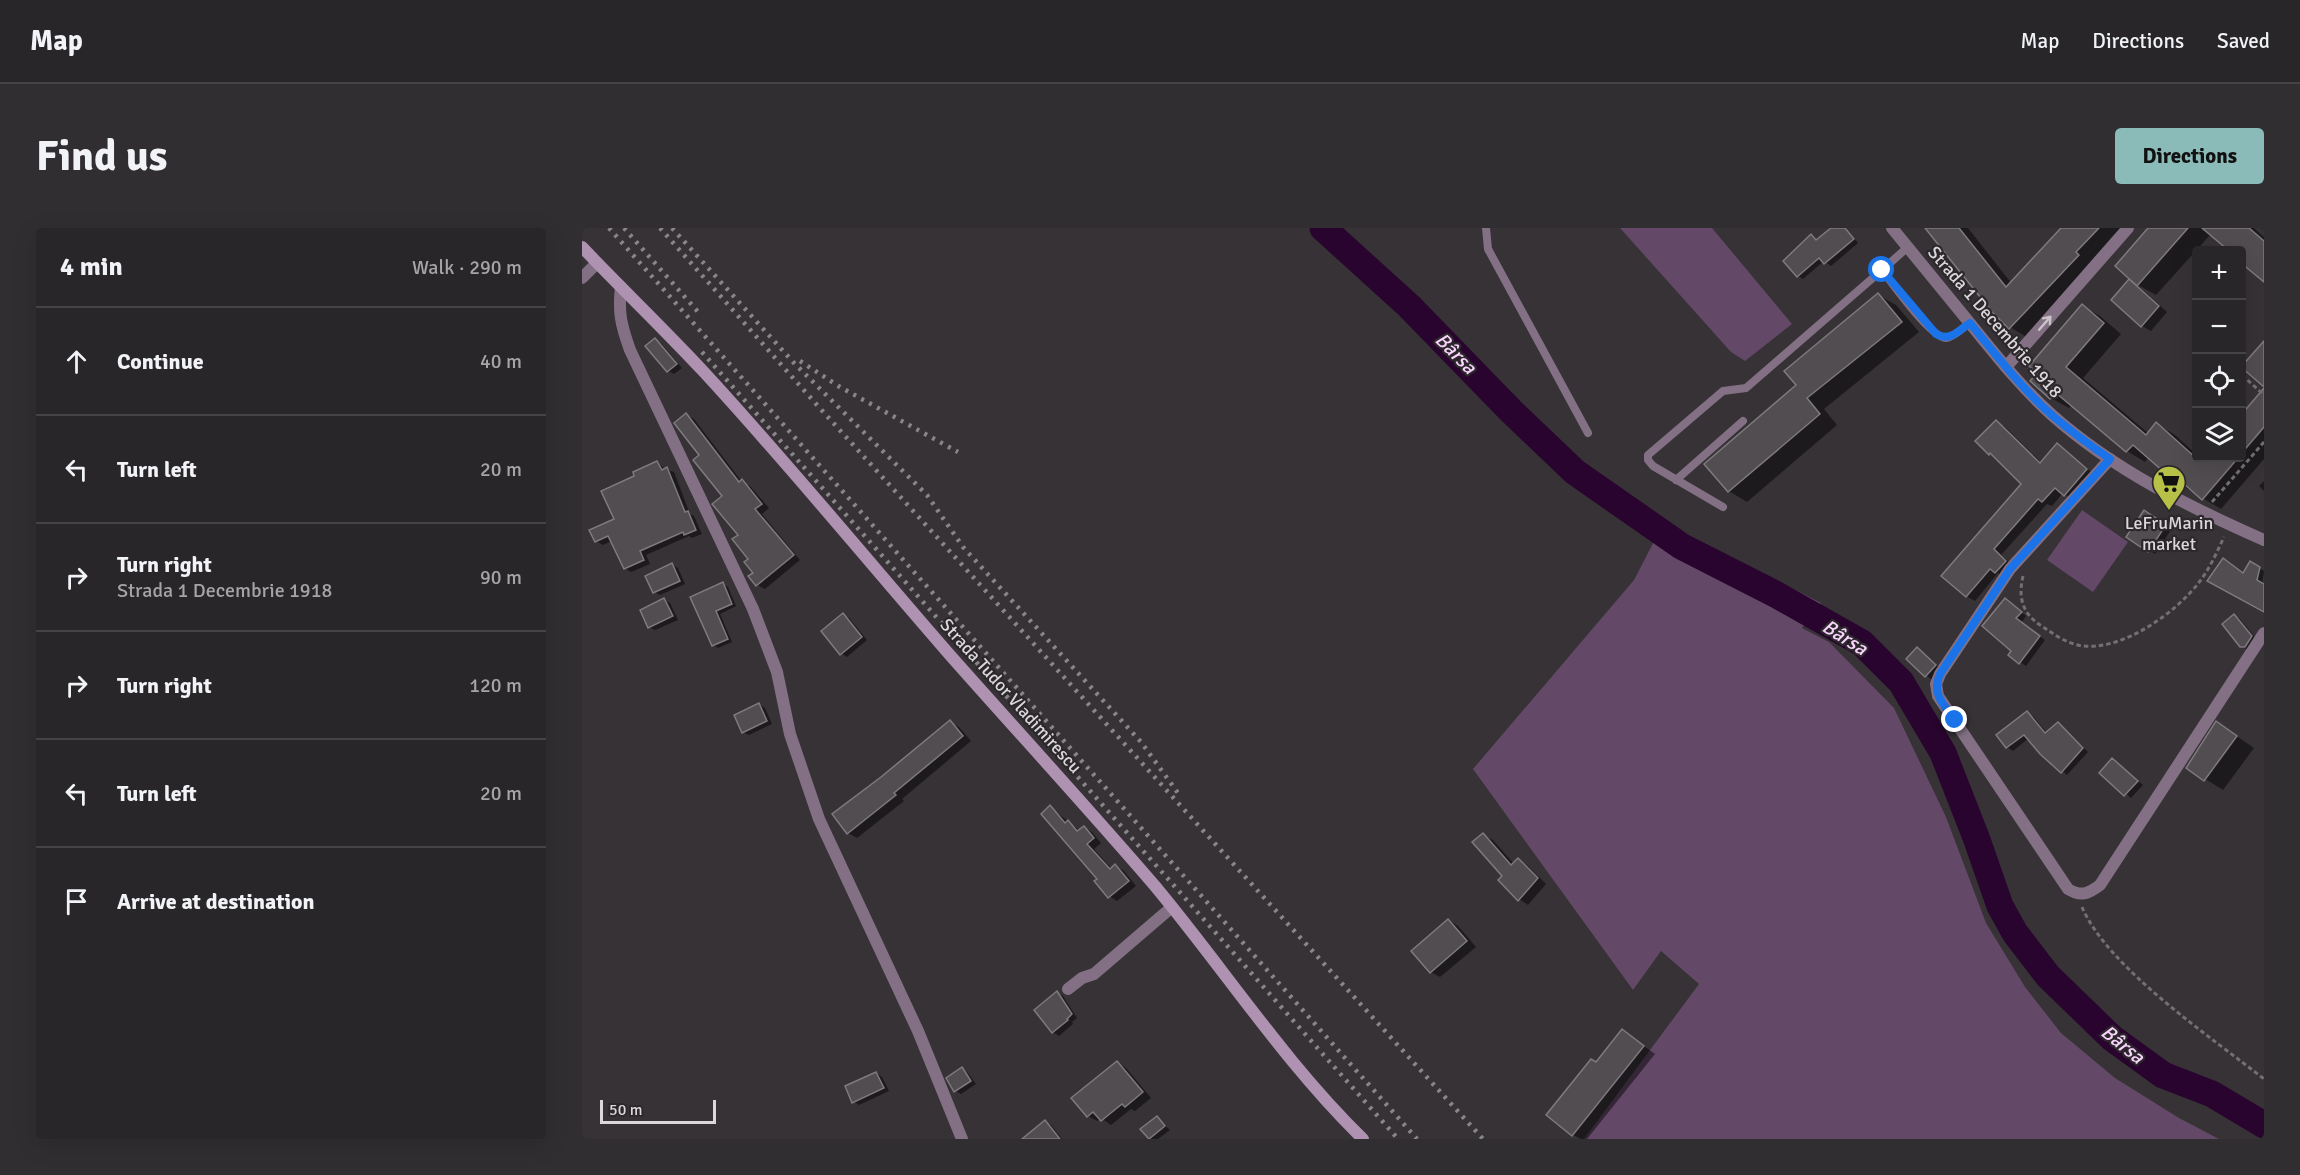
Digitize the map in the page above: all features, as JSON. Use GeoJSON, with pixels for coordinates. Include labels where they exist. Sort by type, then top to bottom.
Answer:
{"type":"FeatureCollection","features":[{"type":"Feature","properties":{"kind":"main road","name":"Strada Tudor Vladimirescu"},"geometry":{"type":"LineString","coordinates":[[582,248],[711,381],[1172,907],[1302,1073],[1336,1113],[1363,1139]]}},
{"type":"Feature","properties":{"kind":"street","name":"Strada 1 Decembrie 1918"},"geometry":{"type":"LineString","coordinates":[[1892,228],[2006,367],[2054,417],[2110,459],[2157,488],[2264,540]]}},
{"type":"Feature","properties":{"kind":"street"},"geometry":{"type":"LineString","coordinates":[[2006,367],[2128,228]]}},
{"type":"Feature","properties":{"kind":"street"},"geometry":{"type":"LineString","coordinates":[[582,278],[597,263]]}},
{"type":"Feature","properties":{"kind":"street"},"geometry":{"type":"LineString","coordinates":[[621,286],[618,306],[620,321],[630,350],[753,609],[777,672],[790,734],[816,810],[918,1031],[962,1139]]}},
{"type":"Feature","properties":{"kind":"street"},"geometry":{"type":"LineString","coordinates":[[2110,459],[2010,569],[1940,674],[1936,684],[1938,696],[2068,889],[2077,894],[2088,894],[2100,885],[2264,633]]}},
{"type":"Feature","properties":{"kind":"street"},"geometry":{"type":"LineString","coordinates":[[1068,989],[1082,978],[1094,974],[1172,907]]}},
{"type":"Feature","properties":{"kind":"lane"},"geometry":{"type":"LineString","coordinates":[[1486,228],[1488,249],[1588,433]]}},
{"type":"Feature","properties":{"kind":"lane"},"geometry":{"type":"LineString","coordinates":[[1723,507],[1653,466],[1648,460],[1648,455],[1723,391],[1746,388],[1908,247]]}},
{"type":"Feature","properties":{"kind":"lane"},"geometry":{"type":"LineString","coordinates":[[1882,270],[1936,334],[1942,338],[1950,338],[1970,323]]}},
{"type":"Feature","properties":{"kind":"lane"},"geometry":{"type":"LineString","coordinates":[[1676,480],[1743,421]]}},
{"type":"Feature","properties":{"kind":"path"},"geometry":{"type":"LineString","coordinates":[[2246,379],[2264,395]]}},
{"type":"Feature","properties":{"kind":"path"},"geometry":{"type":"LineString","coordinates":[[2203,512],[2264,442]]}},
{"type":"Feature","properties":{"kind":"path"},"geometry":{"type":"LineString","coordinates":[[2027,568],[2020,595],[2023,607],[2038,624],[2064,640],[2083,646],[2107,645],[2152,624],[2180,604],[2200,581],[2230,525]]}},
{"type":"Feature","properties":{"kind":"path"},"geometry":{"type":"LineString","coordinates":[[2077,894],[2087,919],[2124,965],[2186,1018],[2264,1079]]}},
{"type":"Feature","properties":{"kind":"shaded area"},"geometry":{"type":"Polygon","coordinates":[[[1620,228],[1712,228],[1792,324],[1745,361],[1731,352],[1620,228]]]}},
{"type":"Feature","properties":{"kind":"shaded area"},"geometry":{"type":"Polygon","coordinates":[[[2082,510],[2128,542],[2093,592],[2047,560],[2082,510]]]}},
{"type":"Feature","properties":{"kind":"shaded area"},"geometry":{"type":"Polygon","coordinates":[[[1664,522],[1821,603],[1802,628],[1829,642],[1894,708],[1946,817],[1986,923],[2025,987],[2061,1033],[2115,1078],[2179,1118],[2219,1139],[1584,1139],[1699,984],[1661,951],[1633,990],[1473,769],[1634,580],[1664,522]]]}},
{"type":"Feature","properties":{"kind":"building"},"geometry":{"type":"Polygon","coordinates":[[[1831,228],[1845,228],[1854,239],[1824,264],[1819,258],[1797,277],[1783,261],[1811,234],[1816,240],[1831,228]]]}},
{"type":"Feature","properties":{"kind":"building"},"geometry":{"type":"Polygon","coordinates":[[[1925,228],[1959,228],[2006,287],[2061,228],[2099,228],[2076,252],[2079,255],[2009,329],[1992,312],[1925,228]]]}},
{"type":"Feature","properties":{"kind":"building"},"geometry":{"type":"Polygon","coordinates":[[[2148,228],[2188,228],[2137,286],[2115,266],[2148,228]]]}},
{"type":"Feature","properties":{"kind":"building"},"geometry":{"type":"Polygon","coordinates":[[[2202,228],[2249,228],[2264,241],[2264,282],[2246,267],[2246,246],[2223,246],[2202,228]]]}},
{"type":"Feature","properties":{"kind":"building"},"geometry":{"type":"Polygon","coordinates":[[[2129,279],[2159,306],[2141,327],[2111,300],[2129,279]]]}},
{"type":"Feature","properties":{"kind":"building"},"geometry":{"type":"Polygon","coordinates":[[[1878,293],[1902,322],[1807,398],[1820,414],[1728,492],[1704,464],[1796,385],[1784,371],[1878,293]]]}},
{"type":"Feature","properties":{"kind":"building"},"geometry":{"type":"Polygon","coordinates":[[[2082,304],[2104,323],[2066,367],[2146,435],[2156,422],[2192,454],[2192,462],[2235,462],[2202,500],[2183,483],[2180,486],[2133,445],[2126,452],[2056,393],[2050,399],[2030,381],[2037,373],[2029,366],[2082,304]]]}},
{"type":"Feature","properties":{"kind":"building"},"geometry":{"type":"Polygon","coordinates":[[[655,338],[677,364],[667,372],[645,346],[655,338]]]}},
{"type":"Feature","properties":{"kind":"building"},"geometry":{"type":"Polygon","coordinates":[[[2264,341],[2264,387],[2246,371],[2246,361],[2264,341]]]}},
{"type":"Feature","properties":{"kind":"building"},"geometry":{"type":"Polygon","coordinates":[[[2264,388],[2264,427],[2246,448],[2246,409],[2264,388]]]}},
{"type":"Feature","properties":{"kind":"building"},"geometry":{"type":"Polygon","coordinates":[[[686,413],[739,482],[742,479],[762,504],[755,509],[794,555],[756,586],[748,576],[753,573],[744,562],[748,559],[732,539],[738,535],[712,504],[722,496],[693,460],[699,455],[674,423],[686,413]]]}},
{"type":"Feature","properties":{"kind":"building"},"geometry":{"type":"Polygon","coordinates":[[[1996,420],[2040,463],[2057,443],[2087,469],[2064,496],[2055,488],[2042,502],[2038,499],[1994,549],[2006,561],[1995,573],[1990,569],[1966,597],[1941,576],[2021,484],[1975,441],[1996,420]]]}},
{"type":"Feature","properties":{"kind":"building"},"geometry":{"type":"Polygon","coordinates":[[[657,461],[662,470],[667,467],[685,512],[688,511],[696,530],[684,535],[683,532],[640,551],[644,560],[624,569],[608,536],[595,542],[589,530],[614,519],[601,491],[634,476],[633,472],[657,461]]]}},
{"type":"Feature","properties":{"kind":"building"},"geometry":{"type":"Polygon","coordinates":[[[2144,510],[2166,525],[2148,552],[2126,537],[2144,510]]]}},
{"type":"Feature","properties":{"kind":"building"},"geometry":{"type":"Polygon","coordinates":[[[2223,558],[2243,573],[2250,561],[2260,567],[2257,580],[2264,584],[2264,612],[2207,581],[2223,558]]]}},
{"type":"Feature","properties":{"kind":"building"},"geometry":{"type":"Polygon","coordinates":[[[672,563],[680,581],[653,593],[645,576],[672,563]]]}},
{"type":"Feature","properties":{"kind":"building"},"geometry":{"type":"Polygon","coordinates":[[[723,582],[732,604],[716,611],[728,639],[712,646],[690,597],[723,582]]]}},
{"type":"Feature","properties":{"kind":"building"},"geometry":{"type":"Polygon","coordinates":[[[664,598],[673,616],[648,628],[640,610],[664,598]]]}},
{"type":"Feature","properties":{"kind":"building"},"geometry":{"type":"Polygon","coordinates":[[[2005,598],[2022,612],[2016,618],[2040,636],[2019,664],[2008,655],[2011,651],[1982,626],[2005,598]]]}},
{"type":"Feature","properties":{"kind":"building"},"geometry":{"type":"Polygon","coordinates":[[[843,613],[862,637],[840,655],[821,631],[843,613]]]}},
{"type":"Feature","properties":{"kind":"building"},"geometry":{"type":"Polygon","coordinates":[[[2234,614],[2252,636],[2245,647],[2240,647],[2222,624],[2234,614]]]}},
{"type":"Feature","properties":{"kind":"building"},"geometry":{"type":"Polygon","coordinates":[[[1917,647],[1936,665],[1925,677],[1906,659],[1917,647]]]}},
{"type":"Feature","properties":{"kind":"building"},"geometry":{"type":"Polygon","coordinates":[[[759,703],[767,721],[742,733],[734,715],[759,703]]]}},
{"type":"Feature","properties":{"kind":"building"},"geometry":{"type":"Polygon","coordinates":[[[2027,711],[2045,733],[2058,722],[2083,748],[2061,773],[2024,735],[2006,748],[1996,735],[2027,711]]]}},
{"type":"Feature","properties":{"kind":"building"},"geometry":{"type":"Polygon","coordinates":[[[950,720],[963,736],[894,793],[896,795],[847,834],[832,814],[950,720]]]}},
{"type":"Feature","properties":{"kind":"building"},"geometry":{"type":"Polygon","coordinates":[[[2216,721],[2237,736],[2204,781],[2186,768],[2216,721]]]}},
{"type":"Feature","properties":{"kind":"building"},"geometry":{"type":"Polygon","coordinates":[[[2112,758],[2138,781],[2124,796],[2099,773],[2112,758]]]}},
{"type":"Feature","properties":{"kind":"building"},"geometry":{"type":"Polygon","coordinates":[[[1050,805],[1065,823],[1068,820],[1077,831],[1084,826],[1094,838],[1087,844],[1110,869],[1115,864],[1129,881],[1108,898],[1094,881],[1097,879],[1041,814],[1050,805]]]}},
{"type":"Feature","properties":{"kind":"building"},"geometry":{"type":"Polygon","coordinates":[[[1483,833],[1511,865],[1518,858],[1538,878],[1518,901],[1498,880],[1502,876],[1472,842],[1483,833]]]}},
{"type":"Feature","properties":{"kind":"building"},"geometry":{"type":"Polygon","coordinates":[[[1448,919],[1467,941],[1430,973],[1411,951],[1448,919]]]}},
{"type":"Feature","properties":{"kind":"building"},"geometry":{"type":"Polygon","coordinates":[[[1057,991],[1072,1014],[1052,1033],[1034,1010],[1057,991]]]}},
{"type":"Feature","properties":{"kind":"building"},"geometry":{"type":"Polygon","coordinates":[[[1622,1029],[1644,1046],[1572,1136],[1546,1115],[1591,1059],[1596,1062],[1622,1029]]]}},
{"type":"Feature","properties":{"kind":"building"},"geometry":{"type":"Polygon","coordinates":[[[1117,1061],[1143,1092],[1125,1107],[1122,1104],[1101,1121],[1093,1112],[1087,1117],[1071,1098],[1117,1061]]]}},
{"type":"Feature","properties":{"kind":"building"},"geometry":{"type":"Polygon","coordinates":[[[962,1067],[971,1081],[954,1092],[946,1078],[962,1067]]]}},
{"type":"Feature","properties":{"kind":"building"},"geometry":{"type":"Polygon","coordinates":[[[876,1072],[884,1088],[852,1103],[845,1086],[876,1072]]]}},
{"type":"Feature","properties":{"kind":"building"},"geometry":{"type":"Polygon","coordinates":[[[1157,1116],[1165,1126],[1149,1139],[1140,1129],[1157,1116]]]}},
{"type":"Feature","properties":{"kind":"building"},"geometry":{"type":"Polygon","coordinates":[[[1045,1120],[1060,1139],[1022,1139],[1045,1120]]]}},
{"type":"Feature","properties":{"kind":"waterway","name":"Bârsa"},"geometry":{"type":"LineString","coordinates":[[1323,228],[1409,306],[1511,411],[1575,472],[1681,546],[1777,595],[1862,643],[1901,682],[1943,753],[2000,906],[2015,933],[2048,976],[2112,1038],[2163,1075],[2212,1094],[2264,1125]]}},
{"type":"Feature","properties":{"kind":"railway"},"geometry":{"type":"LineString","coordinates":[[609,228],[1417,1139]]}},
{"type":"Feature","properties":{"kind":"railway"},"geometry":{"type":"LineString","coordinates":[[624,228],[699,313]]}},
{"type":"Feature","properties":{"kind":"railway"},"geometry":{"type":"LineString","coordinates":[[660,228],[817,405],[1483,1139]]}},
{"type":"Feature","properties":{"kind":"railway"},"geometry":{"type":"LineString","coordinates":[[672,228],[794,363],[927,495],[963,547],[1141,742],[1178,793]]}},
{"type":"Feature","properties":{"kind":"railway"},"geometry":{"type":"LineString","coordinates":[[702,352],[1398,1139]]}},
{"type":"Feature","properties":{"kind":"railway"},"geometry":{"type":"LineString","coordinates":[[800,361],[840,387],[958,452]]}},
{"type":"Feature","properties":{"kind":"place","name":"LeFruMarin market"},"geometry":{"type":"Point","coordinates":[2169,511]}},
{"type":"Feature","properties":{"kind":"route"},"geometry":{"type":"LineString","coordinates":[[1882,270],[1915,311],[1942,338],[1950,338],[1970,323],[2039,403],[2070,430],[2110,459],[2010,569],[1940,674],[1936,684],[1938,696],[1955,720]]}}]}
